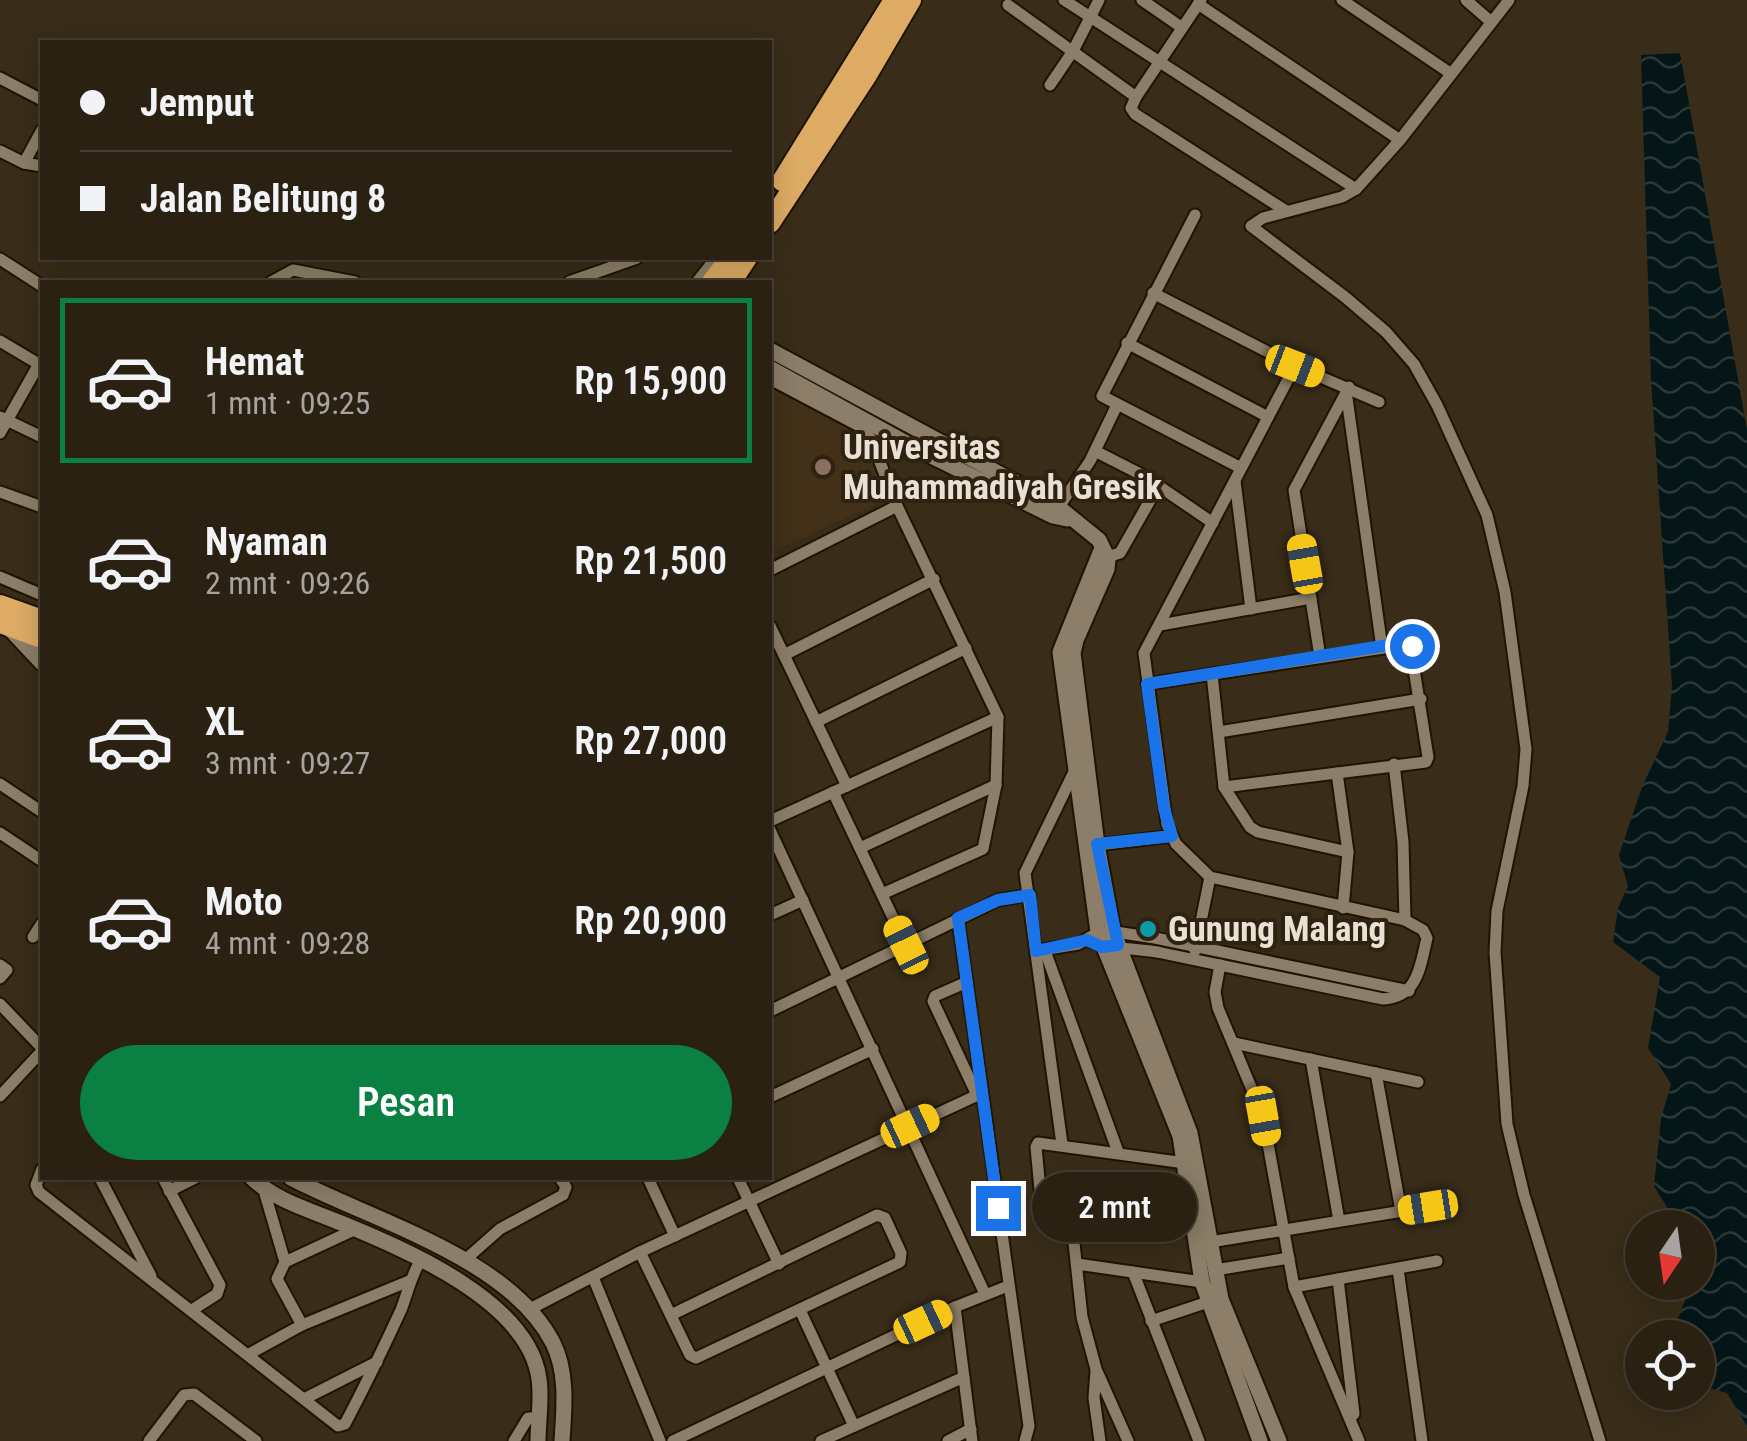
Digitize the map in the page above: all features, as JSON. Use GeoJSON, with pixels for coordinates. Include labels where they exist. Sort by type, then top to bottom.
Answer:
{"type":"FeatureCollection","features":[{"type":"Feature","properties":{"kind":"highway"},"geometry":{"type":"LineString","coordinates":[[874,48],[894,0]]}},
{"type":"Feature","properties":{"kind":"highway"},"geometry":{"type":"LineString","coordinates":[[772,221],[874,48],[911,0]]}},
{"type":"Feature","properties":{"kind":"highway"},"geometry":{"type":"LineString","coordinates":[[772,197],[829,121]]}},
{"type":"Feature","properties":{"kind":"highway"},"geometry":{"type":"LineString","coordinates":[[2,618],[40,620]]}},
{"type":"Feature","properties":{"kind":"highway"},"geometry":{"type":"LineString","coordinates":[[2,618],[40,637]]}},
{"type":"Feature","properties":{"kind":"street"},"geometry":{"type":"LineString","coordinates":[[1064,0],[1356,189]]}},
{"type":"Feature","properties":{"kind":"street"},"geometry":{"type":"LineString","coordinates":[[1050,85],[1073,52],[1099,0]]}},
{"type":"Feature","properties":{"kind":"street"},"geometry":{"type":"LineString","coordinates":[[1142,0],[1181,27]]}},
{"type":"Feature","properties":{"kind":"street"},"geometry":{"type":"LineString","coordinates":[[1342,0],[1450,73]]}},
{"type":"Feature","properties":{"kind":"street"},"geometry":{"type":"LineString","coordinates":[[1466,0],[1490,21]]}},
{"type":"Feature","properties":{"kind":"street"},"geometry":{"type":"LineString","coordinates":[[1509,0],[1400,140],[1356,189],[1342,197],[1262,218],[1250,226],[1345,297],[1386,332],[1414,364],[1487,514],[1504,592],[1526,750],[1523,786],[1497,912],[1495,952],[1507,1124],[1524,1194],[1600,1441]]}},
{"type":"Feature","properties":{"kind":"street"},"geometry":{"type":"LineString","coordinates":[[1286,211],[1132,111],[1136,97],[1200,2],[1400,140]]}},
{"type":"Feature","properties":{"kind":"street"},"geometry":{"type":"LineString","coordinates":[[1008,5],[1136,97]]}},
{"type":"Feature","properties":{"kind":"street"},"geometry":{"type":"LineString","coordinates":[[0,78],[40,99]]}},
{"type":"Feature","properties":{"kind":"street"},"geometry":{"type":"LineString","coordinates":[[24,164],[40,134]]}},
{"type":"Feature","properties":{"kind":"street"},"geometry":{"type":"LineString","coordinates":[[0,152],[24,164],[40,166]]}},
{"type":"Feature","properties":{"kind":"street"},"geometry":{"type":"LineString","coordinates":[[1195,215],[1102,394],[1238,474]]}},
{"type":"Feature","properties":{"kind":"street"},"geometry":{"type":"LineString","coordinates":[[0,259],[40,285]]}},
{"type":"Feature","properties":{"kind":"street"},"geometry":{"type":"LineString","coordinates":[[575,280],[631,260]]}},
{"type":"Feature","properties":{"kind":"street"},"geometry":{"type":"LineString","coordinates":[[699,280],[714,260]]}},
{"type":"Feature","properties":{"kind":"street"},"geometry":{"type":"LineString","coordinates":[[275,280],[293,270],[346,280]]}},
{"type":"Feature","properties":{"kind":"street"},"geometry":{"type":"LineString","coordinates":[[1153,293],[1295,366],[1379,402]]}},
{"type":"Feature","properties":{"kind":"street"},"geometry":{"type":"LineString","coordinates":[[0,342],[40,364]]}},
{"type":"Feature","properties":{"kind":"street"},"geometry":{"type":"LineString","coordinates":[[1127,344],[1268,418]]}},
{"type":"Feature","properties":{"kind":"street"},"geometry":{"type":"LineString","coordinates":[[772,351],[924,443]]}},
{"type":"Feature","properties":{"kind":"street"},"geometry":{"type":"LineString","coordinates":[[0,433],[4,419],[40,366]]}},
{"type":"Feature","properties":{"kind":"street"},"geometry":{"type":"LineString","coordinates":[[1103,939],[1383,999],[1409,991],[1416,982],[1427,938],[1423,930],[1406,920],[1210,877],[1172,836],[1164,808],[1144,653],[1295,366]]}},
{"type":"Feature","properties":{"kind":"street"},"geometry":{"type":"LineString","coordinates":[[772,369],[924,443],[1096,536],[1103,555],[1073,653],[1097,844],[1103,939],[1190,1133],[1208,1255],[1225,1308],[1279,1441]]}},
{"type":"Feature","properties":{"kind":"street"},"geometry":{"type":"LineString","coordinates":[[772,380],[861,427],[871,439],[897,506],[998,717],[996,785],[983,849],[882,894]]}},
{"type":"Feature","properties":{"kind":"street"},"geometry":{"type":"LineString","coordinates":[[1320,658],[1294,490],[1348,389]]}},
{"type":"Feature","properties":{"kind":"street"},"geometry":{"type":"LineString","coordinates":[[1348,389],[1382,648]]}},
{"type":"Feature","properties":{"kind":"street"},"geometry":{"type":"LineString","coordinates":[[1056,512],[1118,406]]}},
{"type":"Feature","properties":{"kind":"street"},"geometry":{"type":"LineString","coordinates":[[4,419],[40,436]]}},
{"type":"Feature","properties":{"kind":"street"},"geometry":{"type":"LineString","coordinates":[[1095,451],[1144,476],[1213,524]]}},
{"type":"Feature","properties":{"kind":"street"},"geometry":{"type":"LineString","coordinates":[[1238,474],[1250,609]]}},
{"type":"Feature","properties":{"kind":"street"},"geometry":{"type":"LineString","coordinates":[[1103,555],[1120,554],[1157,488]]}},
{"type":"Feature","properties":{"kind":"street"},"geometry":{"type":"LineString","coordinates":[[0,492],[40,506]]}},
{"type":"Feature","properties":{"kind":"street"},"geometry":{"type":"LineString","coordinates":[[772,569],[897,506]]}},
{"type":"Feature","properties":{"kind":"street"},"geometry":{"type":"LineString","coordinates":[[1103,555],[1060,652],[1103,939],[1180,1136],[1192,1224],[1208,1255],[1202,1282],[1260,1441]]}},
{"type":"Feature","properties":{"kind":"street"},"geometry":{"type":"LineString","coordinates":[[0,577],[40,593]]}},
{"type":"Feature","properties":{"kind":"street"},"geometry":{"type":"LineString","coordinates":[[784,655],[934,579]]}},
{"type":"Feature","properties":{"kind":"street"},"geometry":{"type":"LineString","coordinates":[[1160,625],[1311,598]]}},
{"type":"Feature","properties":{"kind":"street"},"geometry":{"type":"LineString","coordinates":[[2,618],[40,661]]}},
{"type":"Feature","properties":{"kind":"street"},"geometry":{"type":"LineString","coordinates":[[772,630],[847,786]]}},
{"type":"Feature","properties":{"kind":"street"},"geometry":{"type":"LineString","coordinates":[[1147,684],[1407,642],[1412,646],[1428,760],[1224,787]]}},
{"type":"Feature","properties":{"kind":"street"},"geometry":{"type":"LineString","coordinates":[[816,722],[966,648]]}},
{"type":"Feature","properties":{"kind":"street"},"geometry":{"type":"LineString","coordinates":[[1212,674],[1224,787],[1250,828],[1348,852]]}},
{"type":"Feature","properties":{"kind":"street"},"geometry":{"type":"LineString","coordinates":[[1219,732],[1421,699]]}},
{"type":"Feature","properties":{"kind":"street"},"geometry":{"type":"LineString","coordinates":[[772,820],[998,717]]}},
{"type":"Feature","properties":{"kind":"street"},"geometry":{"type":"LineString","coordinates":[[1394,764],[1404,852],[1406,920]]}},
{"type":"Feature","properties":{"kind":"street"},"geometry":{"type":"LineString","coordinates":[[1062,1144],[1048,1060],[1041,951],[1026,867],[1077,766]]}},
{"type":"Feature","properties":{"kind":"street"},"geometry":{"type":"LineString","coordinates":[[1337,773],[1348,852],[1343,908]]}},
{"type":"Feature","properties":{"kind":"street"},"geometry":{"type":"LineString","coordinates":[[0,784],[40,811]]}},
{"type":"Feature","properties":{"kind":"street"},"geometry":{"type":"LineString","coordinates":[[860,848],[996,785]]}},
{"type":"Feature","properties":{"kind":"street"},"geometry":{"type":"LineString","coordinates":[[833,792],[906,945]]}},
{"type":"Feature","properties":{"kind":"street"},"geometry":{"type":"LineString","coordinates":[[0,834],[40,859]]}},
{"type":"Feature","properties":{"kind":"street"},"geometry":{"type":"LineString","coordinates":[[772,834],[985,1294]]}},
{"type":"Feature","properties":{"kind":"street"},"geometry":{"type":"LineString","coordinates":[[1097,844],[1172,836]]}},
{"type":"Feature","properties":{"kind":"street"},"geometry":{"type":"LineString","coordinates":[[1193,960],[1210,877]]}},
{"type":"Feature","properties":{"kind":"street"},"geometry":{"type":"LineString","coordinates":[[772,1010],[998,900],[1030,895]]}},
{"type":"Feature","properties":{"kind":"street"},"geometry":{"type":"LineString","coordinates":[[772,915],[803,900]]}},
{"type":"Feature","properties":{"kind":"street"},"geometry":{"type":"LineString","coordinates":[[958,918],[1029,1426],[1025,1441]]}},
{"type":"Feature","properties":{"kind":"street"},"geometry":{"type":"LineString","coordinates":[[33,937],[40,926]]}},
{"type":"Feature","properties":{"kind":"street"},"geometry":{"type":"LineString","coordinates":[[1041,951],[1103,939],[1197,946],[1409,991]]}},
{"type":"Feature","properties":{"kind":"street"},"geometry":{"type":"LineString","coordinates":[[1041,951],[1118,1152]]}},
{"type":"Feature","properties":{"kind":"street"},"geometry":{"type":"LineString","coordinates":[[0,965],[7,970],[0,978]]}},
{"type":"Feature","properties":{"kind":"street"},"geometry":{"type":"LineString","coordinates":[[1220,965],[1215,992],[1263,1116],[1294,1287],[1356,1426]]}},
{"type":"Feature","properties":{"kind":"street"},"geometry":{"type":"LineString","coordinates":[[967,982],[935,996],[933,1001],[980,1094]]}},
{"type":"Feature","properties":{"kind":"street"},"geometry":{"type":"LineString","coordinates":[[0,1004],[40,1047]]}},
{"type":"Feature","properties":{"kind":"street"},"geometry":{"type":"LineString","coordinates":[[1234,1043],[1418,1082]]}},
{"type":"Feature","properties":{"kind":"street"},"geometry":{"type":"LineString","coordinates":[[772,1096],[873,1048]]}},
{"type":"Feature","properties":{"kind":"street"},"geometry":{"type":"LineString","coordinates":[[0,1096],[40,1051]]}},
{"type":"Feature","properties":{"kind":"street"},"geometry":{"type":"LineString","coordinates":[[1312,1059],[1340,1221]]}},
{"type":"Feature","properties":{"kind":"street"},"geometry":{"type":"LineString","coordinates":[[1376,1073],[1401,1211]]}},
{"type":"Feature","properties":{"kind":"street"},"geometry":{"type":"LineString","coordinates":[[530,1309],[640,1252],[980,1094]]}},
{"type":"Feature","properties":{"kind":"street"},"geometry":{"type":"LineString","coordinates":[[1185,1163],[1062,1144],[1036,1145],[1042,1200],[1192,1224]]}},
{"type":"Feature","properties":{"kind":"street"},"geometry":{"type":"LineString","coordinates":[[40,1174],[38,1192],[338,1426],[342,1426],[378,1362],[421,1260]]}},
{"type":"Feature","properties":{"kind":"street"},"geometry":{"type":"LineString","coordinates":[[101,1180],[152,1278]]}},
{"type":"Feature","properties":{"kind":"street"},"geometry":{"type":"LineString","coordinates":[[164,1180],[220,1285],[218,1294],[192,1310]]}},
{"type":"Feature","properties":{"kind":"street"},"geometry":{"type":"LineString","coordinates":[[169,1191],[191,1180]]}},
{"type":"Feature","properties":{"kind":"street"},"geometry":{"type":"LineString","coordinates":[[295,1180],[466,1260],[530,1309],[554,1343],[562,1369],[562,1441]]}},
{"type":"Feature","properties":{"kind":"street"},"geometry":{"type":"LineString","coordinates":[[466,1260],[500,1229],[563,1195],[566,1187],[561,1180]]}},
{"type":"Feature","properties":{"kind":"street"},"geometry":{"type":"LineString","coordinates":[[649,1180],[675,1236]]}},
{"type":"Feature","properties":{"kind":"street"},"geometry":{"type":"LineString","coordinates":[[739,1180],[779,1264]]}},
{"type":"Feature","properties":{"kind":"street"},"geometry":{"type":"LineString","coordinates":[[258,1182],[283,1199],[459,1281],[512,1327],[528,1349],[539,1378],[538,1441]]}},
{"type":"Feature","properties":{"kind":"street"},"geometry":{"type":"LineString","coordinates":[[258,1182],[285,1262]]}},
{"type":"Feature","properties":{"kind":"street"},"geometry":{"type":"LineString","coordinates":[[1070,1206],[1082,1317],[1096,1369],[1128,1441]]}},
{"type":"Feature","properties":{"kind":"street"},"geometry":{"type":"LineString","coordinates":[[1208,1255],[1284,1230],[1428,1207]]}},
{"type":"Feature","properties":{"kind":"street"},"geometry":{"type":"LineString","coordinates":[[640,1252],[690,1355],[696,1358],[900,1262],[901,1253],[885,1218],[877,1214],[673,1314]]}},
{"type":"Feature","properties":{"kind":"street"},"geometry":{"type":"LineString","coordinates":[[302,1325],[277,1279],[285,1262],[356,1230]]}},
{"type":"Feature","properties":{"kind":"street"},"geometry":{"type":"LineString","coordinates":[[1208,1255],[1289,1258]]}},
{"type":"Feature","properties":{"kind":"street"},"geometry":{"type":"LineString","coordinates":[[1294,1287],[1437,1262]]}},
{"type":"Feature","properties":{"kind":"street"},"geometry":{"type":"LineString","coordinates":[[1078,1264],[1202,1282]]}},
{"type":"Feature","properties":{"kind":"street"},"geometry":{"type":"LineString","coordinates":[[1398,1269],[1422,1441]]}},
{"type":"Feature","properties":{"kind":"street"},"geometry":{"type":"LineString","coordinates":[[1132,1272],[1198,1441]]}},
{"type":"Feature","properties":{"kind":"street"},"geometry":{"type":"LineString","coordinates":[[593,1277],[660,1441]]}},
{"type":"Feature","properties":{"kind":"street"},"geometry":{"type":"LineString","coordinates":[[1338,1279],[1360,1441]]}},
{"type":"Feature","properties":{"kind":"street"},"geometry":{"type":"LineString","coordinates":[[249,1354],[302,1325],[409,1281]]}},
{"type":"Feature","properties":{"kind":"street"},"geometry":{"type":"LineString","coordinates":[[673,1441],[955,1307],[1009,1287]]}},
{"type":"Feature","properties":{"kind":"street"},"geometry":{"type":"LineString","coordinates":[[1151,1320],[1208,1302]]}},
{"type":"Feature","properties":{"kind":"street"},"geometry":{"type":"LineString","coordinates":[[948,1441],[971,1435],[955,1307]]}},
{"type":"Feature","properties":{"kind":"street"},"geometry":{"type":"LineString","coordinates":[[800,1310],[854,1426]]}},
{"type":"Feature","properties":{"kind":"street"},"geometry":{"type":"LineString","coordinates":[[306,1398],[378,1362]]}},
{"type":"Feature","properties":{"kind":"street"},"geometry":{"type":"LineString","coordinates":[[1096,1369],[1094,1398],[1100,1441]]}},
{"type":"Feature","properties":{"kind":"street"},"geometry":{"type":"LineString","coordinates":[[821,1441],[964,1377]]}},
{"type":"Feature","properties":{"kind":"street"},"geometry":{"type":"LineString","coordinates":[[166,1441],[152,1436],[184,1395],[194,1394],[256,1441]]}},
{"type":"Feature","properties":{"kind":"street"},"geometry":{"type":"LineString","coordinates":[[514,1441],[528,1418],[538,1418]]}},
{"type":"Feature","properties":{"kind":"shaded area","name":"Universitas Muhammadiyah Gresik"},"geometry":{"type":"Polygon","coordinates":[[[772,386],[861,436],[890,498],[772,552],[772,386]]]}},
{"type":"Feature","properties":{"kind":"water"},"geometry":{"type":"Polygon","coordinates":[[[1680,53],[1747,430],[1747,1426],[1727,1393],[1715,1390],[1715,1320],[1677,1320],[1685,1300],[1715,1300],[1715,1210],[1669,1210],[1654,1186],[1661,1119],[1671,1084],[1648,1048],[1660,977],[1613,942],[1618,908],[1628,886],[1619,855],[1642,787],[1668,732],[1672,686],[1651,380],[1641,55],[1680,53]]]}},
{"type":"Feature","properties":{"kind":"place","name":"Universitas Muhammadiyah Gresik"},"geometry":{"type":"Point","coordinates":[823,467]}},
{"type":"Feature","properties":{"kind":"place","name":"Gunung Malang"},"geometry":{"type":"Point","coordinates":[1148,929]}},
{"type":"Feature","properties":{"kind":"route"},"geometry":{"type":"LineString","coordinates":[[998,1208],[958,918],[998,900],[1030,895],[1036,951],[1087,940],[1102,947],[1118,945],[1097,844],[1172,836],[1164,808],[1147,684],[1407,642],[1412,646]]}}]}
